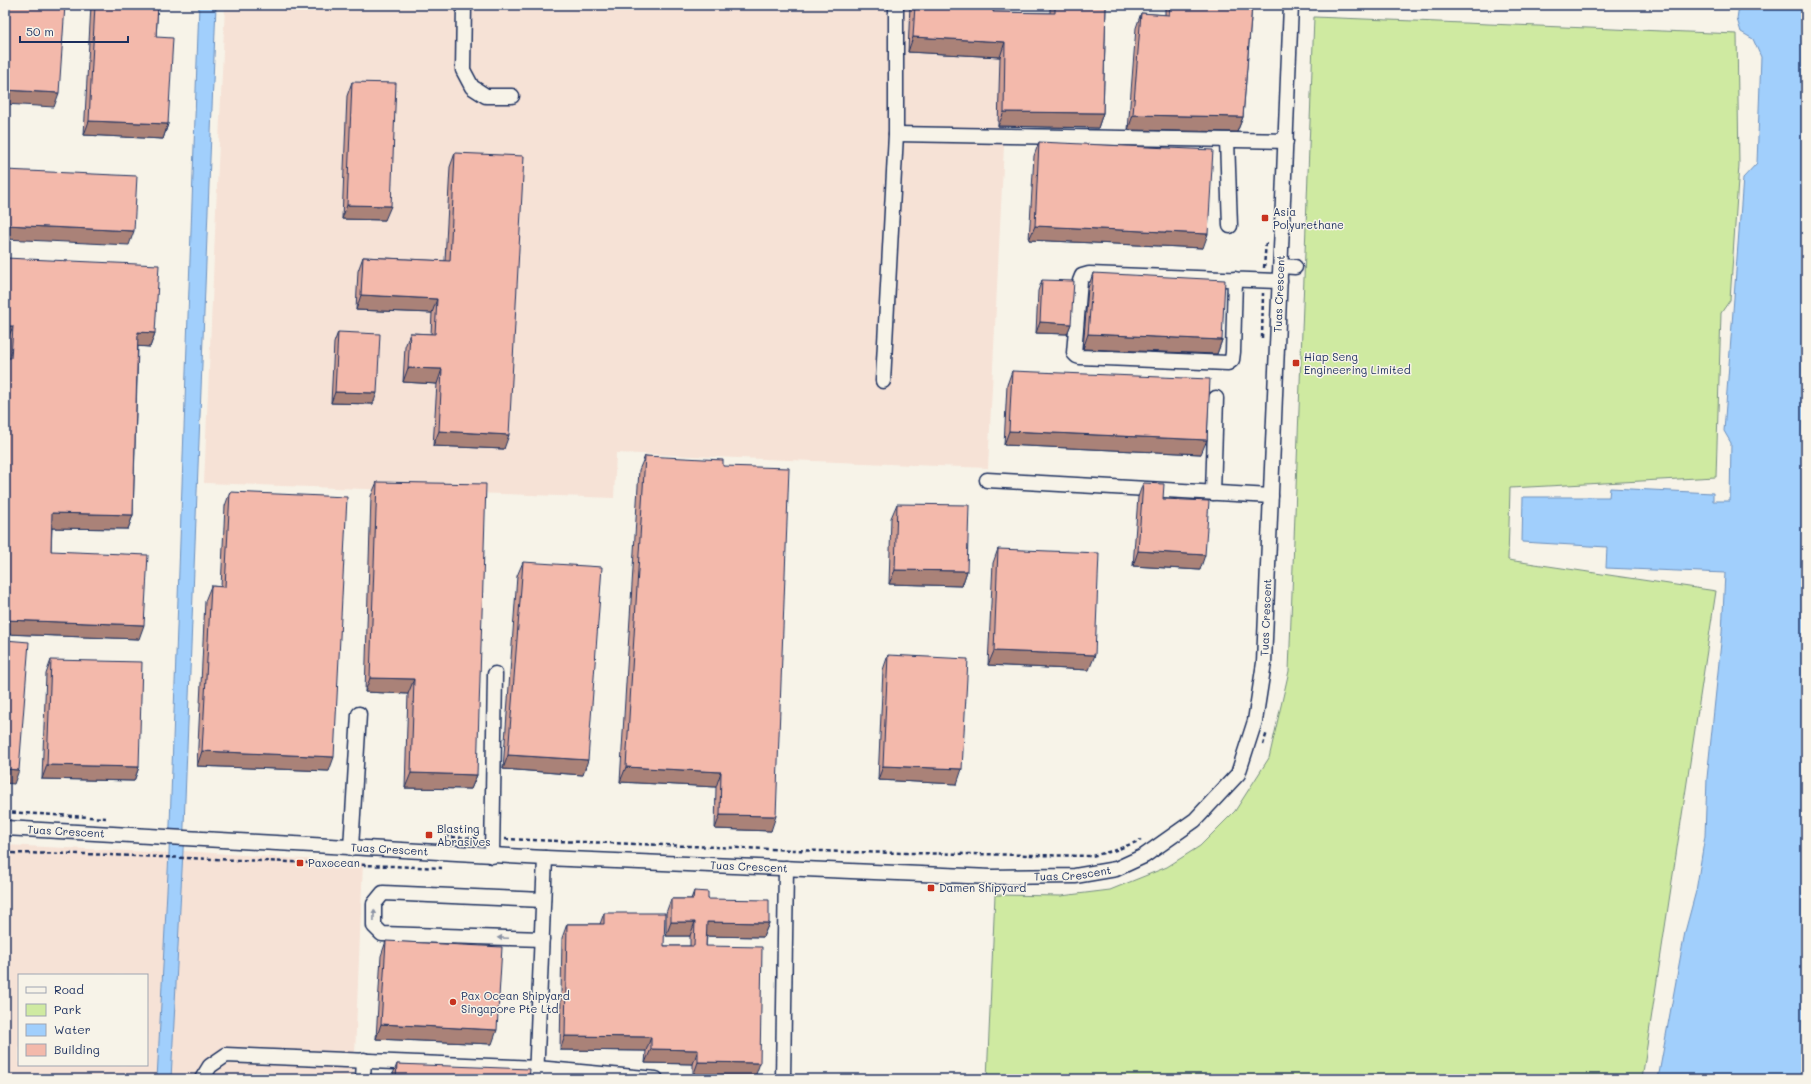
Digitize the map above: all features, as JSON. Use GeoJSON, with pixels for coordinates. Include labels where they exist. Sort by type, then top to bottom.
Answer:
{"type":"FeatureCollection","features":[{"type":"Feature","properties":{"kind":"street"},"geometry":{"type":"LineString","coordinates":[[464,5],[462,70],[472,87],[486,96],[512,96]]}},
{"type":"Feature","properties":{"kind":"street"},"geometry":{"type":"LineString","coordinates":[[883,382],[896,134],[896,5]]}},
{"type":"Feature","properties":{"kind":"street","name":"Tuas Crescent"},"geometry":{"type":"LineString","coordinates":[[5,828],[492,856],[992,877],[1075,876],[1116,869],[1144,856],[1195,820],[1238,774],[1255,721],[1264,663],[1280,281],[1288,267],[1286,141],[1292,5]]}},
{"type":"Feature","properties":{"kind":"street"},"geometry":{"type":"LineString","coordinates":[[896,134],[1286,141]]}},
{"type":"Feature","properties":{"kind":"street"},"geometry":{"type":"LineString","coordinates":[[1227,140],[1230,226]]}},
{"type":"Feature","properties":{"kind":"street"},"geometry":{"type":"LineString","coordinates":[[1235,280],[1233,352],[1232,360],[1228,363],[1080,357],[1074,353],[1080,281],[1082,276],[1089,274],[1280,281]]}},
{"type":"Feature","properties":{"kind":"street"},"geometry":{"type":"LineString","coordinates":[[1213,492],[1216,398]]}},
{"type":"Feature","properties":{"kind":"street"},"geometry":{"type":"LineString","coordinates":[[987,480],[1271,496]]}},
{"type":"Feature","properties":{"kind":"street"},"geometry":{"type":"LineString","coordinates":[[492,856],[495,674]]}},
{"type":"Feature","properties":{"kind":"street"},"geometry":{"type":"LineString","coordinates":[[351,848],[359,714]]}},
{"type":"Feature","properties":{"kind":"street"},"geometry":{"type":"LineString","coordinates":[[536,1073],[545,858]]}},
{"type":"Feature","properties":{"kind":"street"},"geometry":{"type":"LineString","coordinates":[[782,1079],[786,868]]}},
{"type":"Feature","properties":{"kind":"street"},"geometry":{"type":"LineString","coordinates":[[542,939],[382,934],[374,926],[374,904],[383,893],[543,900]]}},
{"type":"Feature","properties":{"kind":"street"},"geometry":{"type":"LineString","coordinates":[[202,1079],[210,1066],[226,1055],[364,1060],[536,1073],[648,1079]]}},
{"type":"Feature","properties":{"kind":"street"},"geometry":{"type":"LineString","coordinates":[[363,1079],[364,1060]]}},
{"type":"Feature","properties":{"kind":"path"},"geometry":{"type":"LineString","coordinates":[[1262,344],[1263,280],[1266,234]]}},
{"type":"Feature","properties":{"kind":"path"},"geometry":{"type":"LineString","coordinates":[[1260,752],[1268,730]]}},
{"type":"Feature","properties":{"kind":"path"},"geometry":{"type":"LineString","coordinates":[[5,812],[108,818]]}},
{"type":"Feature","properties":{"kind":"path"},"geometry":{"type":"LineString","coordinates":[[438,836],[847,852],[1092,856],[1116,850],[1144,838]]}},
{"type":"Feature","properties":{"kind":"shaded area"},"geometry":{"type":"Polygon","coordinates":[[[225,5],[1011,5],[988,468],[616,453],[614,498],[204,483],[225,5]]]}},
{"type":"Feature","properties":{"kind":"shaded area"},"geometry":{"type":"Polygon","coordinates":[[[5,845],[169,853],[157,1079],[5,1079],[5,845]]]}},
{"type":"Feature","properties":{"kind":"shaded area"},"geometry":{"type":"Polygon","coordinates":[[[183,851],[363,863],[354,1079],[171,1079],[183,851]]]}},
{"type":"Feature","properties":{"kind":"green space"},"geometry":{"type":"Polygon","coordinates":[[[1314,17],[1737,34],[1739,165],[1730,300],[1721,313],[1716,477],[1510,488],[1508,560],[1716,591],[1642,1079],[987,1079],[995,895],[1061,896],[1110,890],[1167,867],[1200,846],[1235,811],[1269,758],[1289,671],[1314,17]]]}},
{"type":"Feature","properties":{"kind":"water"},"geometry":{"type":"Polygon","coordinates":[[[199,5],[216,5],[183,851],[171,1079],[157,1079],[169,853],[199,5]]]}},
{"type":"Feature","properties":{"kind":"water"},"geometry":{"type":"Polygon","coordinates":[[[1739,5],[1806,5],[1806,1079],[1658,1079],[1685,932],[1696,891],[1705,836],[1707,778],[1722,633],[1725,573],[1606,568],[1607,547],[1522,542],[1523,497],[1609,497],[1610,488],[1713,493],[1713,501],[1730,501],[1731,443],[1724,431],[1743,178],[1757,163],[1761,57],[1753,39],[1741,32],[1737,19],[1739,5]]]}},
{"type":"Feature","properties":{"kind":"building"},"geometry":{"type":"Polygon","coordinates":[[[5,5],[65,5],[59,93],[5,90],[5,5]]]}},
{"type":"Feature","properties":{"kind":"building"},"geometry":{"type":"Polygon","coordinates":[[[95,5],[158,5],[156,37],[173,38],[168,124],[89,121],[95,5]]]}},
{"type":"Feature","properties":{"kind":"building"},"geometry":{"type":"Polygon","coordinates":[[[915,5],[994,5],[993,12],[1055,13],[1055,5],[1106,5],[1103,113],[1004,112],[1005,42],[913,37],[915,5]]]}},
{"type":"Feature","properties":{"kind":"building"},"geometry":{"type":"Polygon","coordinates":[[[1170,5],[1252,5],[1243,117],[1133,115],[1141,13],[1169,15],[1170,5]]]}},
{"type":"Feature","properties":{"kind":"building"},"geometry":{"type":"Polygon","coordinates":[[[352,82],[396,83],[391,206],[347,205],[352,82]]]}},
{"type":"Feature","properties":{"kind":"building"},"geometry":{"type":"Polygon","coordinates":[[[1039,142],[1213,150],[1208,234],[1035,226],[1039,142]]]}},
{"type":"Feature","properties":{"kind":"building"},"geometry":{"type":"Polygon","coordinates":[[[455,153],[524,156],[509,435],[439,431],[442,369],[408,368],[410,333],[435,334],[437,299],[361,295],[363,257],[450,261],[455,153]]]}},
{"type":"Feature","properties":{"kind":"building"},"geometry":{"type":"Polygon","coordinates":[[[5,170],[137,176],[134,231],[5,225],[5,170]]]}},
{"type":"Feature","properties":{"kind":"building"},"geometry":{"type":"Polygon","coordinates":[[[5,258],[159,265],[155,333],[138,332],[133,515],[52,513],[51,551],[148,555],[144,625],[5,620],[5,358],[11,358],[13,326],[5,326],[5,258]]]}},
{"type":"Feature","properties":{"kind":"building"},"geometry":{"type":"Polygon","coordinates":[[[1093,273],[1225,280],[1222,340],[1088,334],[1093,273]]]}},
{"type":"Feature","properties":{"kind":"building"},"geometry":{"type":"Polygon","coordinates":[[[1042,280],[1074,281],[1071,324],[1040,322],[1042,280]]]}},
{"type":"Feature","properties":{"kind":"building"},"geometry":{"type":"Polygon","coordinates":[[[338,332],[380,334],[377,393],[335,392],[338,332]]]}},
{"type":"Feature","properties":{"kind":"building"},"geometry":{"type":"Polygon","coordinates":[[[1012,371],[1210,379],[1207,440],[1009,431],[1012,371]]]}},
{"type":"Feature","properties":{"kind":"building"},"geometry":{"type":"Polygon","coordinates":[[[645,456],[723,460],[723,466],[789,468],[776,816],[720,815],[721,772],[626,767],[645,456]]]}},
{"type":"Feature","properties":{"kind":"building"},"geometry":{"type":"Polygon","coordinates":[[[377,482],[486,484],[477,775],[411,773],[414,679],[370,678],[377,482]]]}},
{"type":"Feature","properties":{"kind":"building"},"geometry":{"type":"Polygon","coordinates":[[[1143,483],[1164,484],[1163,499],[1209,501],[1205,555],[1138,551],[1143,483]]]}},
{"type":"Feature","properties":{"kind":"building"},"geometry":{"type":"Polygon","coordinates":[[[230,492],[347,497],[334,757],[202,751],[211,586],[225,587],[230,492]]]}},
{"type":"Feature","properties":{"kind":"building"},"geometry":{"type":"Polygon","coordinates":[[[897,504],[969,505],[967,571],[895,570],[897,504]]]}},
{"type":"Feature","properties":{"kind":"building"},"geometry":{"type":"Polygon","coordinates":[[[998,549],[1099,553],[1095,655],[994,651],[998,549]]]}},
{"type":"Feature","properties":{"kind":"building"},"geometry":{"type":"Polygon","coordinates":[[[523,562],[602,567],[588,760],[508,755],[523,562]]]}},
{"type":"Feature","properties":{"kind":"building"},"geometry":{"type":"Polygon","coordinates":[[[5,640],[29,642],[19,770],[5,769],[5,640]]]}},
{"type":"Feature","properties":{"kind":"building"},"geometry":{"type":"Polygon","coordinates":[[[888,655],[968,659],[962,769],[883,766],[888,655]]]}},
{"type":"Feature","properties":{"kind":"building"},"geometry":{"type":"Polygon","coordinates":[[[51,660],[142,662],[139,767],[47,765],[51,660]]]}},
{"type":"Feature","properties":{"kind":"building"},"geometry":{"type":"Polygon","coordinates":[[[694,891],[708,892],[708,899],[769,900],[769,923],[707,922],[706,946],[762,947],[760,1063],[698,1062],[698,1050],[651,1049],[651,1037],[565,1036],[567,924],[604,924],[604,913],[665,913],[664,946],[694,946],[695,922],[671,922],[671,899],[693,899],[694,891]]]}},
{"type":"Feature","properties":{"kind":"building"},"geometry":{"type":"Polygon","coordinates":[[[386,941],[502,947],[497,1030],[381,1024],[386,941]]]}},
{"type":"Feature","properties":{"kind":"building"},"geometry":{"type":"Polygon","coordinates":[[[397,1064],[530,1069],[529,1079],[396,1079],[397,1064]]]}},
{"type":"Feature","properties":{"kind":"place","name":"Asia Polyurethane"},"geometry":{"type":"Point","coordinates":[1265,218]}},
{"type":"Feature","properties":{"kind":"place","name":"Hiap Seng Engineering Limited"},"geometry":{"type":"Point","coordinates":[1296,363]}},
{"type":"Feature","properties":{"kind":"place","name":"Blasting Abrasives"},"geometry":{"type":"Point","coordinates":[429,835]}},
{"type":"Feature","properties":{"kind":"place","name":"Paxocean"},"geometry":{"type":"Point","coordinates":[300,863]}},
{"type":"Feature","properties":{"kind":"place","name":"Damen Shipyard"},"geometry":{"type":"Point","coordinates":[931,888]}},
{"type":"Feature","properties":{"kind":"place","name":"Pax Ocean Shipyard Singapore Pte Ltd"},"geometry":{"type":"Point","coordinates":[453,1002]}}]}
